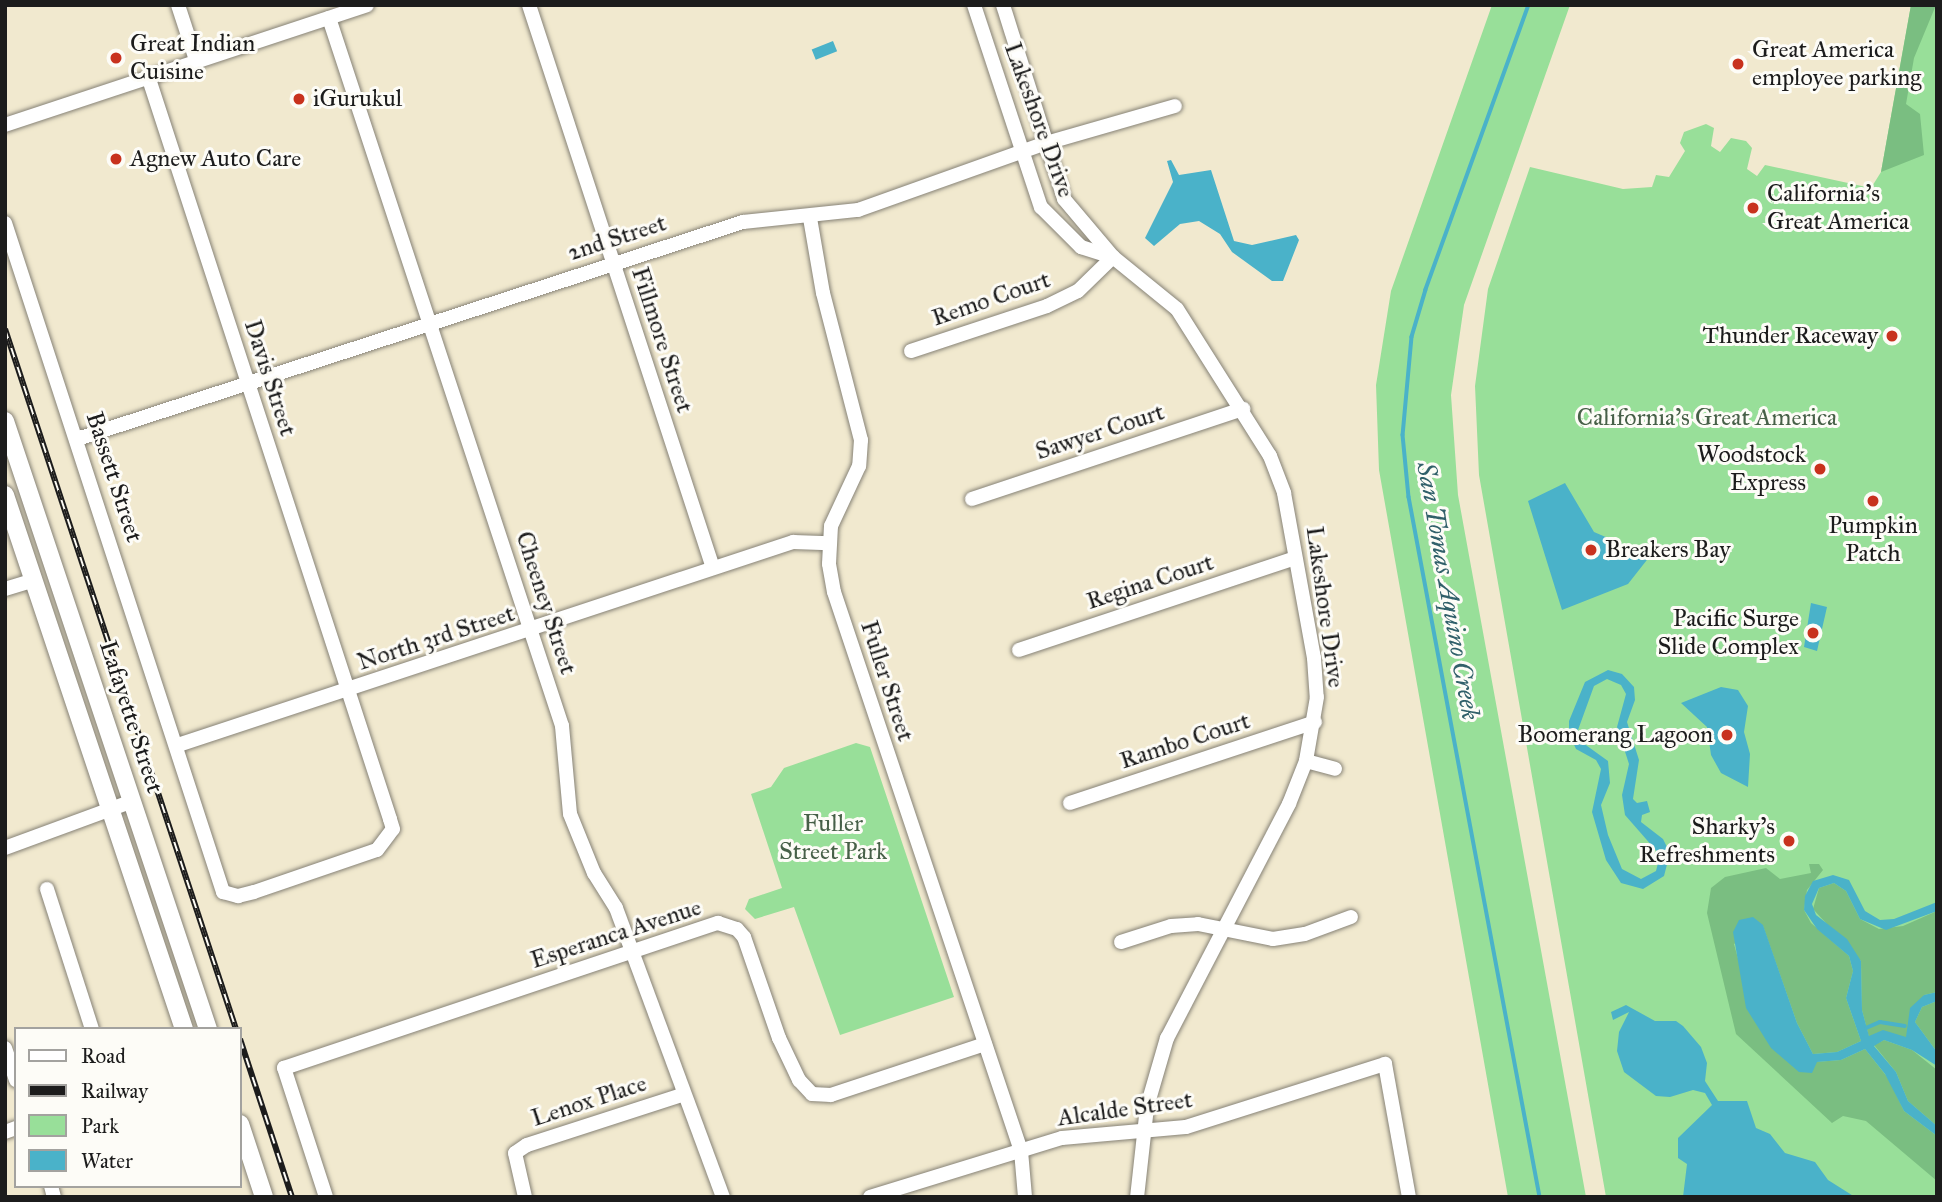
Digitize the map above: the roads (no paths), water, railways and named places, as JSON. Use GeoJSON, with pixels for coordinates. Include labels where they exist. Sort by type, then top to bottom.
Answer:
{"type":"FeatureCollection","features":[{"type":"Feature","properties":{"kind":"main road","name":"Lafayette Street"},"geometry":{"type":"LineString","coordinates":[[5,421],[207,1027]]}},
{"type":"Feature","properties":{"kind":"main road","name":"Lafayette Street"},"geometry":{"type":"LineString","coordinates":[[5,495],[183,1027]]}},
{"type":"Feature","properties":{"kind":"main road"},"geometry":{"type":"LineString","coordinates":[[242,1130],[264,1197]]}},
{"type":"Feature","properties":{"kind":"street"},"geometry":{"type":"LineString","coordinates":[[178,5],[197,63]]}},
{"type":"Feature","properties":{"kind":"street"},"geometry":{"type":"LineString","coordinates":[[5,125],[367,5]]}},
{"type":"Feature","properties":{"kind":"street","name":"Fillmore Street"},"geometry":{"type":"LineString","coordinates":[[529,5],[713,569]]}},
{"type":"Feature","properties":{"kind":"street","name":"Lakeshore Drive"},"geometry":{"type":"LineString","coordinates":[[974,5],[1041,207],[1061,230],[1081,247],[1113,257]]}},
{"type":"Feature","properties":{"kind":"street","name":"Lakeshore Drive"},"geometry":{"type":"LineString","coordinates":[[1003,5],[1064,199],[1113,257],[1177,309],[1243,409],[1278,474],[1314,658],[1315,722],[1306,761],[1167,1038],[1142,1133],[1137,1197]]}},
{"type":"Feature","properties":{"kind":"street","name":"Cheeney Street"},"geometry":{"type":"LineString","coordinates":[[329,18],[562,726],[570,814],[594,873],[616,908],[682,1095],[723,1197]]}},
{"type":"Feature","properties":{"kind":"street","name":"Davis Street"},"geometry":{"type":"LineString","coordinates":[[149,79],[393,829],[377,850],[254,892],[238,896],[223,892],[191,804],[178,745]]}},
{"type":"Feature","properties":{"kind":"street","name":"2nd Street"},"geometry":{"type":"LineString","coordinates":[[78,439],[743,222],[810,218],[858,210],[1046,143],[1175,106]]}},
{"type":"Feature","properties":{"kind":"street","name":"Fuller Street"},"geometry":{"type":"LineString","coordinates":[[810,218],[823,293],[861,440],[859,466],[831,526],[829,543],[834,592],[1021,1151],[1025,1197]]}},
{"type":"Feature","properties":{"kind":"street","name":"Bassett Street"},"geometry":{"type":"LineString","coordinates":[[5,223],[178,745]]}},
{"type":"Feature","properties":{"kind":"street","name":"Remo Court"},"geometry":{"type":"LineString","coordinates":[[911,351],[1047,306],[1078,291],[1113,257]]}},
{"type":"Feature","properties":{"kind":"street","name":"Sawyer Court"},"geometry":{"type":"LineString","coordinates":[[972,499],[1243,409]]}},
{"type":"Feature","properties":{"kind":"street","name":"North 3rd Street"},"geometry":{"type":"LineString","coordinates":[[178,745],[531,631],[793,542],[829,543]]}},
{"type":"Feature","properties":{"kind":"street","name":"Regina Court"},"geometry":{"type":"LineString","coordinates":[[1019,649],[1295,558]]}},
{"type":"Feature","properties":{"kind":"street"},"geometry":{"type":"LineString","coordinates":[[5,589],[34,580]]}},
{"type":"Feature","properties":{"kind":"street","name":"Rambo Court"},"geometry":{"type":"LineString","coordinates":[[1070,803],[1315,722]]}},
{"type":"Feature","properties":{"kind":"street"},"geometry":{"type":"LineString","coordinates":[[1306,761],[1335,769]]}},
{"type":"Feature","properties":{"kind":"street"},"geometry":{"type":"LineString","coordinates":[[5,848],[133,801]]}},
{"type":"Feature","properties":{"kind":"street"},"geometry":{"type":"LineString","coordinates":[[47,889],[91,1027]]}},
{"type":"Feature","properties":{"kind":"street"},"geometry":{"type":"LineString","coordinates":[[1121,943],[1171,926],[1222,929],[1273,939],[1305,933],[1351,917]]}},
{"type":"Feature","properties":{"kind":"street","name":"Esperanca Avenue"},"geometry":{"type":"LineString","coordinates":[[326,1197],[284,1068],[718,923],[737,929],[779,1038],[799,1080],[812,1094],[831,1095],[985,1044]]}},
{"type":"Feature","properties":{"kind":"street"},"geometry":{"type":"LineString","coordinates":[[5,1048],[14,1074]]}},
{"type":"Feature","properties":{"kind":"street","name":"Alcalde Street"},"geometry":{"type":"LineString","coordinates":[[870,1197],[1080,1134],[1142,1133],[1186,1128],[1385,1064],[1409,1197]]}},
{"type":"Feature","properties":{"kind":"street","name":"Lenox Place"},"geometry":{"type":"LineString","coordinates":[[525,1197],[515,1153],[527,1145],[682,1095]]}},
{"type":"Feature","properties":{"kind":"water"},"geometry":{"type":"Polygon","coordinates":[[[833,41],[837,51],[816,60],[812,50],[833,41]]]}},
{"type":"Feature","properties":{"kind":"water"},"geometry":{"type":"Polygon","coordinates":[[[1171,160],[1179,175],[1211,170],[1234,241],[1252,245],[1296,235],[1299,240],[1283,281],[1272,281],[1232,252],[1220,234],[1199,221],[1180,224],[1154,246],[1145,238],[1173,182],[1167,161],[1171,160]]]}},
{"type":"Feature","properties":{"kind":"water","name":"Breakers Bay"},"geometry":{"type":"Polygon","coordinates":[[[1565,483],[1594,532],[1650,556],[1628,584],[1562,610],[1528,501],[1565,483]]]}},
{"type":"Feature","properties":{"kind":"water","name":"Pacific Surge Slide Complex"},"geometry":{"type":"Polygon","coordinates":[[[1811,603],[1827,607],[1817,651],[1804,647],[1811,603]]]}},
{"type":"Feature","properties":{"kind":"water"},"geometry":{"type":"Polygon","coordinates":[[[1608,670],[1622,674],[1634,687],[1635,700],[1627,722],[1639,760],[1633,799],[1637,803],[1647,801],[1650,812],[1642,815],[1641,822],[1663,839],[1670,853],[1664,876],[1643,889],[1621,883],[1606,860],[1592,812],[1601,769],[1596,760],[1576,749],[1569,734],[1569,721],[1585,682],[1608,670]],[[1607,679],[1594,686],[1578,730],[1583,743],[1608,761],[1610,783],[1601,805],[1608,835],[1622,869],[1641,879],[1656,871],[1660,855],[1625,815],[1622,795],[1629,764],[1617,727],[1626,694],[1621,685],[1607,679]]]}},
{"type":"Feature","properties":{"kind":"water","name":"Boomerang Lagoon"},"geometry":{"type":"Polygon","coordinates":[[[1721,687],[1738,690],[1748,706],[1744,732],[1750,754],[1748,787],[1721,773],[1711,755],[1707,727],[1681,703],[1721,687]]]}},
{"type":"Feature","properties":{"kind":"water"},"geometry":{"type":"Polygon","coordinates":[[[1833,875],[1849,880],[1865,911],[1880,920],[1894,919],[1937,902],[1937,911],[1886,930],[1860,919],[1846,891],[1834,883],[1819,888],[1812,904],[1816,915],[1847,939],[1861,961],[1862,1010],[1869,1036],[1883,1030],[1906,1037],[1910,1008],[1924,995],[1937,992],[1937,1001],[1922,1007],[1915,1022],[1937,1052],[1937,1066],[1912,1050],[1884,1040],[1874,1046],[1896,1072],[1908,1101],[1937,1126],[1937,1136],[1904,1111],[1885,1074],[1865,1049],[1841,1060],[1817,1062],[1812,1073],[1799,1072],[1771,1048],[1746,1008],[1733,932],[1739,920],[1753,917],[1763,925],[1797,1023],[1813,1054],[1837,1052],[1861,1041],[1846,998],[1853,971],[1849,956],[1817,929],[1804,910],[1805,896],[1813,881],[1833,875]]]}},
{"type":"Feature","properties":{"kind":"water"},"geometry":{"type":"Polygon","coordinates":[[[1626,1005],[1655,1021],[1676,1021],[1683,1026],[1701,1047],[1707,1063],[1705,1081],[1718,1101],[1747,1101],[1756,1128],[1770,1134],[1785,1153],[1815,1162],[1828,1180],[1855,1197],[1683,1197],[1687,1164],[1678,1158],[1678,1138],[1712,1105],[1705,1093],[1693,1090],[1670,1097],[1656,1096],[1624,1072],[1617,1051],[1619,1032],[1629,1012],[1613,1020],[1611,1012],[1626,1005]]]}},
{"type":"Feature","properties":{"kind":"waterway","name":"San Tomas Aquino Creek"},"geometry":{"type":"LineString","coordinates":[[1529,5],[1426,290],[1412,337],[1403,435],[1409,497],[1540,1197]]}},
{"type":"Feature","properties":{"kind":"waterway"},"geometry":{"type":"LineString","coordinates":[[1866,1028],[1880,1022],[1905,1026]]}},
{"type":"Feature","properties":{"kind":"railway"},"geometry":{"type":"LineString","coordinates":[[5,329],[235,1027]]}},
{"type":"Feature","properties":{"kind":"railway"},"geometry":{"type":"LineString","coordinates":[[242,1045],[292,1197]]}},
{"type":"Feature","properties":{"kind":"place","name":"Great Indian Cuisine"},"geometry":{"type":"Point","coordinates":[116,58]}},
{"type":"Feature","properties":{"kind":"place","name":"Great America employee parking"},"geometry":{"type":"Point","coordinates":[1738,64]}},
{"type":"Feature","properties":{"kind":"place","name":"iGurukul"},"geometry":{"type":"Point","coordinates":[299,99]}},
{"type":"Feature","properties":{"kind":"place","name":"Agnew Auto Care"},"geometry":{"type":"Point","coordinates":[116,159]}},
{"type":"Feature","properties":{"kind":"place","name":"California’s Great America"},"geometry":{"type":"Point","coordinates":[1753,208]}},
{"type":"Feature","properties":{"kind":"place","name":"Thunder Raceway"},"geometry":{"type":"Point","coordinates":[1892,336]}},
{"type":"Feature","properties":{"kind":"place","name":"Woodstock Express"},"geometry":{"type":"Point","coordinates":[1820,469]}},
{"type":"Feature","properties":{"kind":"place","name":"Pumpkin Patch"},"geometry":{"type":"Point","coordinates":[1873,501]}},
{"type":"Feature","properties":{"kind":"place","name":"Breakers Bay"},"geometry":{"type":"Point","coordinates":[1591,550]}},
{"type":"Feature","properties":{"kind":"place","name":"Pacific Surge Slide Complex"},"geometry":{"type":"Point","coordinates":[1813,633]}},
{"type":"Feature","properties":{"kind":"place","name":"Boomerang Lagoon"},"geometry":{"type":"Point","coordinates":[1727,735]}},
{"type":"Feature","properties":{"kind":"place","name":"Sharky's Refreshments"},"geometry":{"type":"Point","coordinates":[1789,841]}},
{"type":"Feature","properties":{"kind":"park label","name":"California's Great America"},"geometry":{"type":"Point","coordinates":[1707,418]}},
{"type":"Feature","properties":{"kind":"park label","name":"Fuller Street Park"},"geometry":{"type":"Point","coordinates":[833,838]}}]}
